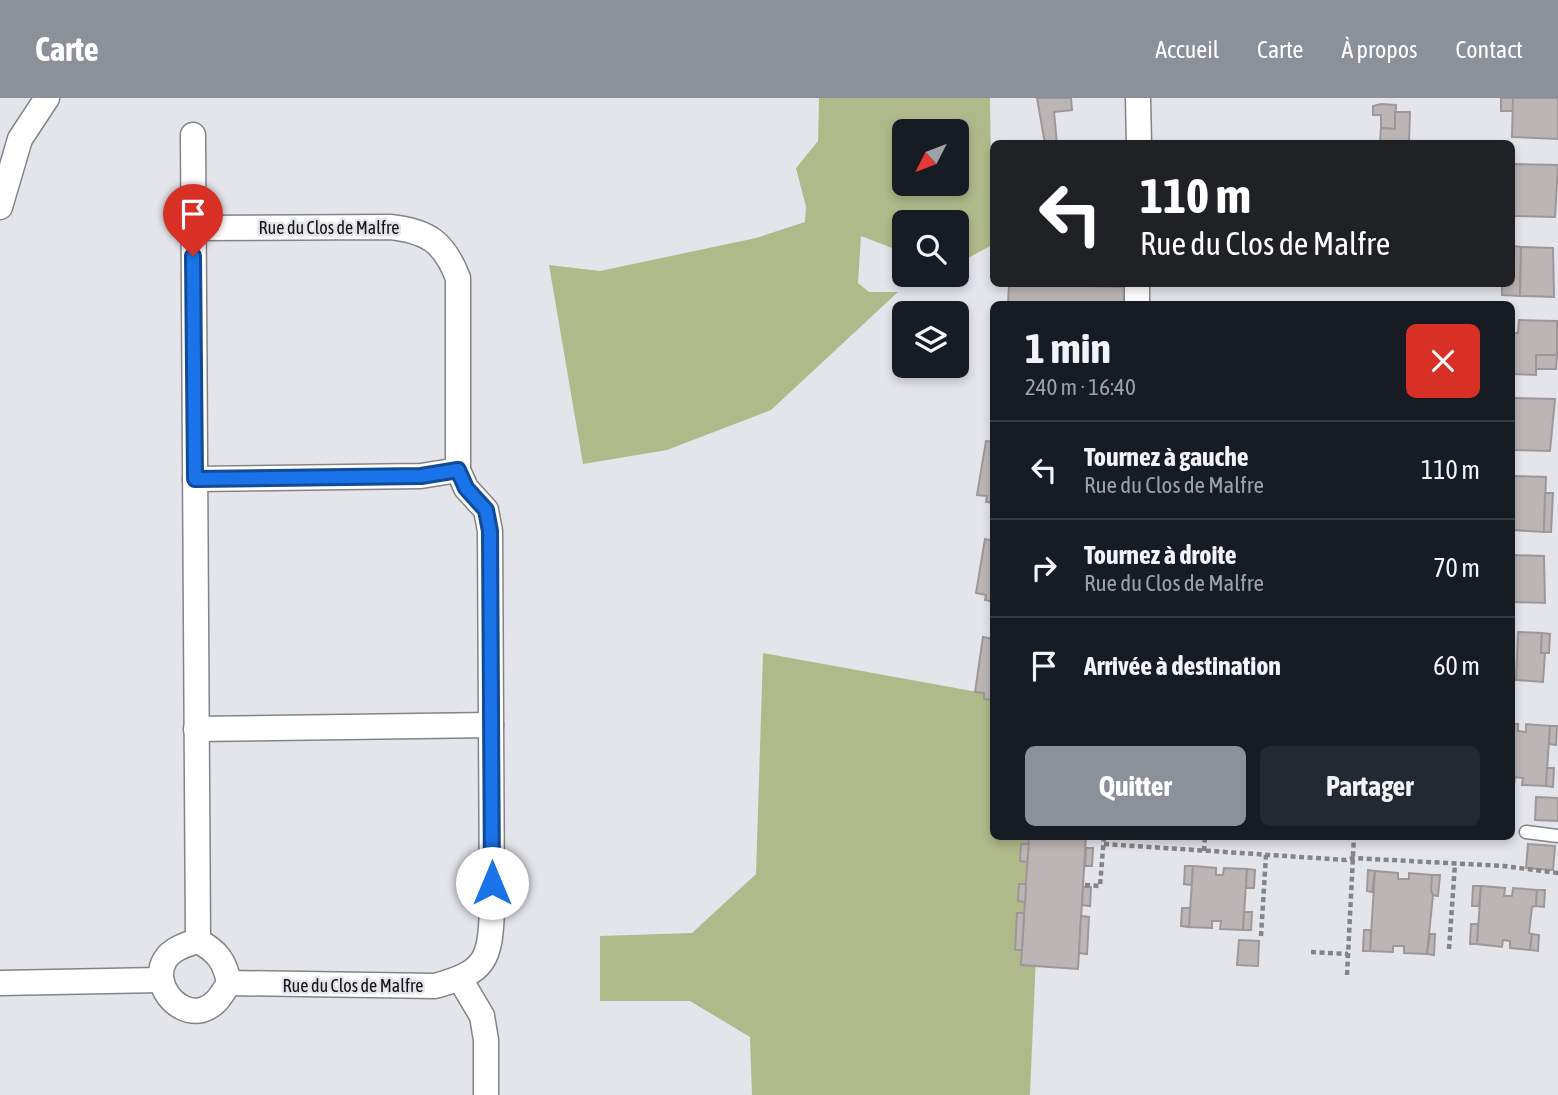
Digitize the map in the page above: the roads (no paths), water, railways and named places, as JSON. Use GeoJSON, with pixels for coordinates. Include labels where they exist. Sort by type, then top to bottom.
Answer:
{"type":"FeatureCollection","features":[{"type":"Feature","properties":{"kind":"street"},"geometry":{"type":"LineString","coordinates":[[0,207],[20,139],[47,98]]}},
{"type":"Feature","properties":{"kind":"street"},"geometry":{"type":"LineString","coordinates":[[1138,98],[1139,140]]}},
{"type":"Feature","properties":{"kind":"street"},"geometry":{"type":"LineString","coordinates":[[193,135],[198,941]]}},
{"type":"Feature","properties":{"kind":"street","name":"Rue du Clos de Malfre"},"geometry":{"type":"LineString","coordinates":[[193,228],[390,227],[411,229],[433,238],[451,259],[458,278],[458,470],[466,488],[486,510],[490,531],[491,945],[484,962],[460,979],[435,986],[229,983]]}},
{"type":"Feature","properties":{"kind":"street"},"geometry":{"type":"LineString","coordinates":[[195,479],[421,476],[458,470]]}},
{"type":"Feature","properties":{"kind":"street"},"geometry":{"type":"LineString","coordinates":[[196,729],[491,725]]}},
{"type":"Feature","properties":{"kind":"street"},"geometry":{"type":"LineString","coordinates":[[198,941],[214,949],[225,965],[229,983],[218,1000],[202,1010],[182,1007],[166,994],[160,980],[165,959],[180,946],[198,941]]}},
{"type":"Feature","properties":{"kind":"street"},"geometry":{"type":"LineString","coordinates":[[460,979],[482,1016],[486,1040],[486,1095]]}},
{"type":"Feature","properties":{"kind":"street"},"geometry":{"type":"LineString","coordinates":[[0,982],[160,980]]}},
{"type":"Feature","properties":{"kind":"lane"},"geometry":{"type":"LineString","coordinates":[[1525,832],[1558,836]]}}]}
